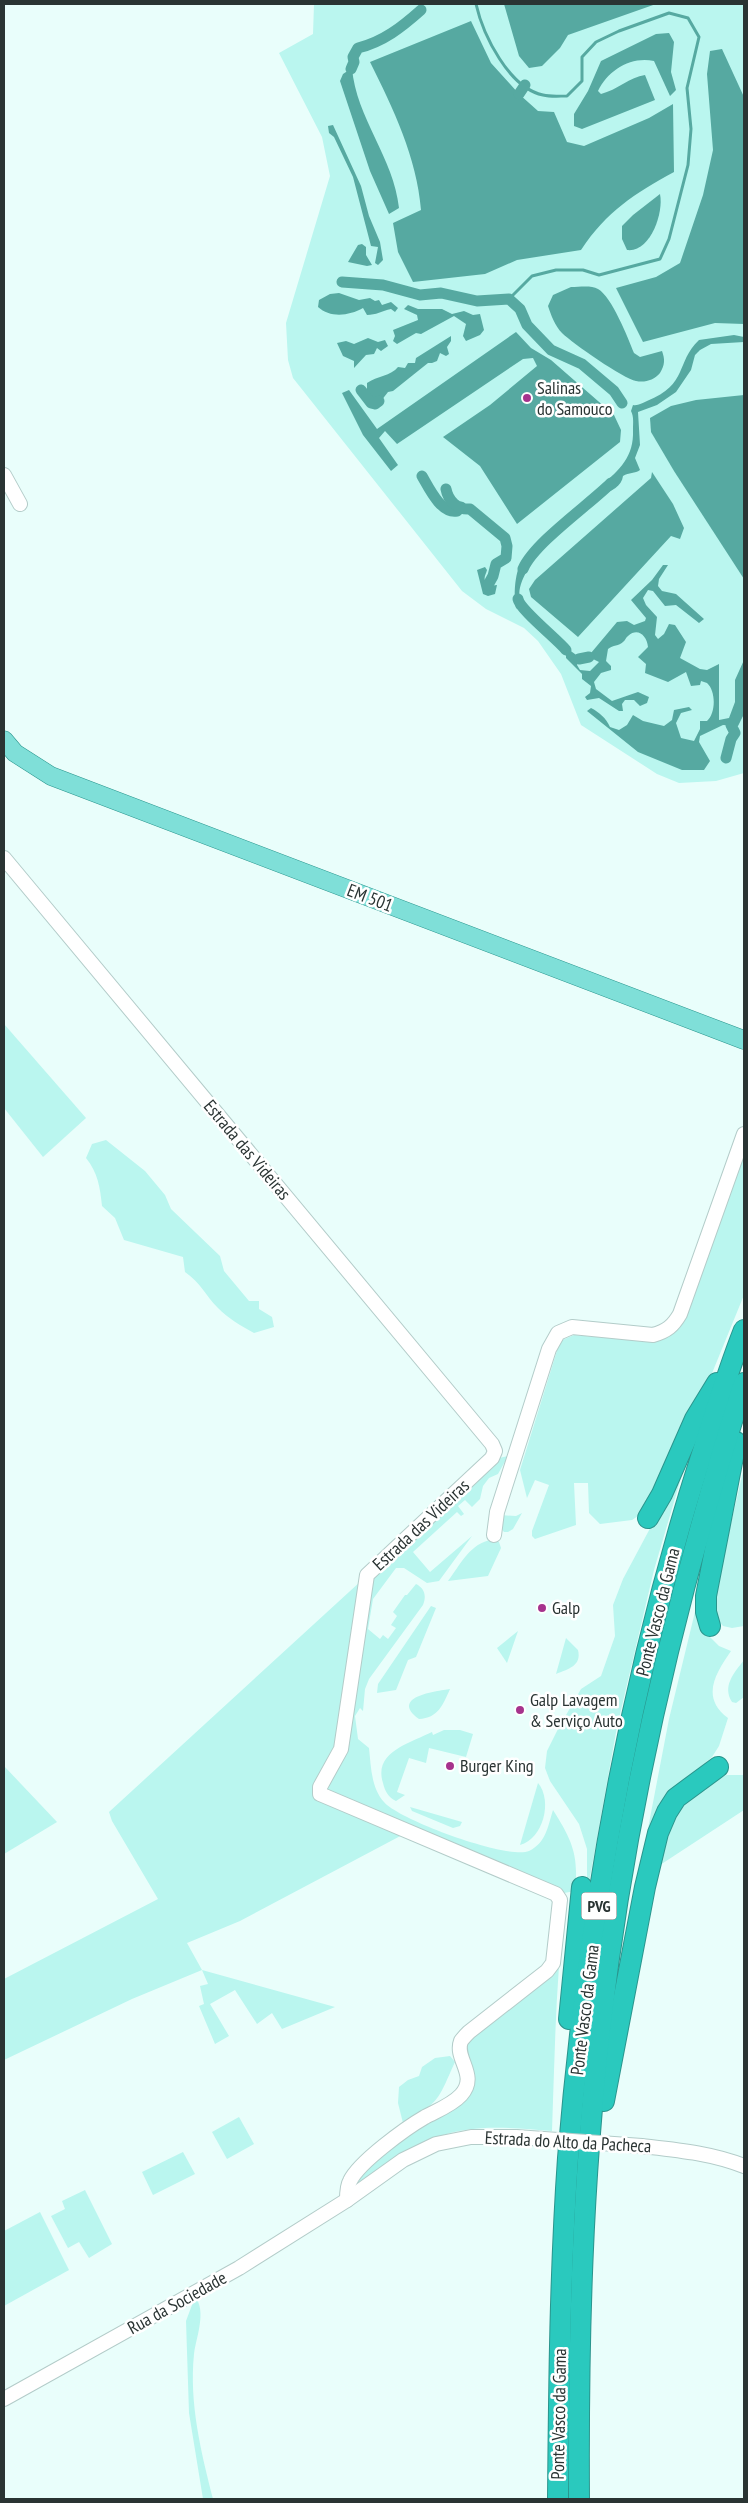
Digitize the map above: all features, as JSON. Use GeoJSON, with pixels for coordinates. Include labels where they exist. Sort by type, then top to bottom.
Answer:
{"type":"FeatureCollection","features":[{"type":"Feature","properties":{"kind":"highway","name":"Ponte Vasco da Gama"},"geometry":{"type":"LineString","coordinates":[[558,2499],[561,2293],[568,2158],[584,2003],[626,1742],[666,1573],[733,1358],[744,1330]]}},
{"type":"Feature","properties":{"kind":"highway"},"geometry":{"type":"LineString","coordinates":[[648,1518],[662,1494],[695,1419],[733,1358]]}},
{"type":"Feature","properties":{"kind":"highway","name":"Ponte Vasco da Gama"},"geometry":{"type":"LineString","coordinates":[[579,2499],[580,2346],[584,2216],[601,2020],[631,1819],[656,1699],[678,1607],[718,1465],[744,1383]]}},
{"type":"Feature","properties":{"kind":"highway"},"geometry":{"type":"LineString","coordinates":[[710,1626],[706,1612],[706,1596],[730,1478],[744,1387]]}},
{"type":"Feature","properties":{"kind":"highway"},"geometry":{"type":"LineString","coordinates":[[584,2216],[614,2048],[658,1833],[667,1812],[676,1798],[718,1767]]}},
{"type":"Feature","properties":{"kind":"highway"},"geometry":{"type":"LineString","coordinates":[[561,2293],[557,2201],[561,2096],[582,1886]]}},
{"type":"Feature","properties":{"kind":"main road","name":"EM 501"},"geometry":{"type":"LineString","coordinates":[[4,740],[15,753],[51,776],[744,1040]]}},
{"type":"Feature","properties":{"kind":"street"},"geometry":{"type":"LineString","coordinates":[[4,475],[20,504]]}},
{"type":"Feature","properties":{"kind":"street","name":"Estrada das Videiras"},"geometry":{"type":"LineString","coordinates":[[4,858],[492,1444],[495,1451],[492,1458],[367,1575],[341,1749],[320,1787],[320,1794],[556,1894],[560,1900],[556,1955],[547,1971],[468,2032],[461,2042],[460,2049],[468,2078],[466,2088],[460,2097],[418,2121],[391,2141],[363,2166],[350,2182],[346,2200]]}},
{"type":"Feature","properties":{"kind":"street"},"geometry":{"type":"LineString","coordinates":[[494,1535],[497,1512],[549,1348],[558,1333],[572,1327],[654,1335],[664,1332],[674,1324],[680,1314],[744,1134]]}},
{"type":"Feature","properties":{"kind":"street","name":"Estrada do Alto da Pacheca"},"geometry":{"type":"LineString","coordinates":[[346,2200],[403,2160],[436,2144],[472,2137],[516,2137],[682,2150],[724,2158],[744,2166]]}},
{"type":"Feature","properties":{"kind":"street","name":"Rua da Sociedade"},"geometry":{"type":"LineString","coordinates":[[4,2399],[222,2278],[346,2200]]}},
{"type":"Feature","properties":{"kind":"shaded area","name":"Salinas do Samouco"},"geometry":{"type":"Polygon","coordinates":[[[314,4],[744,4],[744,773],[716,781],[679,783],[657,774],[581,725],[561,674],[538,641],[524,628],[486,609],[462,591],[293,378],[288,360],[286,323],[330,176],[322,137],[279,53],[313,34],[314,4]]]}},
{"type":"Feature","properties":{"kind":"shaded area"},"geometry":{"type":"Polygon","coordinates":[[[504,4],[656,4],[568,35],[560,48],[542,66],[529,68],[519,56],[504,4]]]}},
{"type":"Feature","properties":{"kind":"shaded area"},"geometry":{"type":"Polygon","coordinates":[[[471,21],[491,63],[519,94],[538,111],[554,112],[567,142],[584,146],[649,118],[673,104],[674,172],[634,196],[611,214],[581,250],[517,260],[485,274],[413,282],[398,252],[393,223],[421,210],[419,191],[415,171],[403,134],[370,62],[471,21]]]}},
{"type":"Feature","properties":{"kind":"shaded area"},"geometry":{"type":"Polygon","coordinates":[[[669,33],[674,42],[671,72],[676,90],[670,96],[654,61],[645,60],[629,63],[614,71],[602,83],[598,91],[601,94],[607,92],[634,78],[645,75],[655,100],[582,129],[574,126],[574,114],[588,91],[601,61],[656,34],[669,33]]]}},
{"type":"Feature","properties":{"kind":"shaded area"},"geometry":{"type":"Polygon","coordinates":[[[722,49],[744,97],[744,324],[715,323],[643,342],[616,288],[656,277],[680,263],[703,195],[713,150],[707,74],[710,51],[722,49]]]}},
{"type":"Feature","properties":{"kind":"shaded area"},"geometry":{"type":"Polygon","coordinates":[[[352,68],[360,104],[383,155],[396,190],[399,208],[389,214],[370,171],[340,81],[343,74],[352,68]]]}},
{"type":"Feature","properties":{"kind":"shaded area"},"geometry":{"type":"Polygon","coordinates":[[[333,125],[361,186],[369,216],[380,242],[383,260],[378,265],[375,263],[378,247],[371,246],[353,177],[334,137],[329,133],[328,126],[333,125]]]}},
{"type":"Feature","properties":{"kind":"shaded area"},"geometry":{"type":"Polygon","coordinates":[[[660,194],[660,211],[649,239],[635,249],[627,250],[622,239],[622,226],[660,194]]]}},
{"type":"Feature","properties":{"kind":"shaded area"},"geometry":{"type":"Polygon","coordinates":[[[362,244],[366,247],[366,255],[372,265],[367,266],[348,262],[358,245],[362,244]]]}},
{"type":"Feature","properties":{"kind":"shaded area"},"geometry":{"type":"Polygon","coordinates":[[[571,287],[592,287],[603,293],[619,318],[634,353],[640,357],[662,351],[664,365],[660,373],[646,381],[639,382],[630,379],[598,360],[562,333],[555,324],[548,306],[553,295],[571,287]]]}},
{"type":"Feature","properties":{"kind":"shaded area"},"geometry":{"type":"Polygon","coordinates":[[[339,293],[359,300],[370,298],[375,301],[379,300],[382,305],[391,302],[398,308],[395,312],[391,309],[367,315],[363,308],[352,313],[340,315],[328,313],[318,307],[319,300],[330,294],[339,293]]]}},
{"type":"Feature","properties":{"kind":"shaded area"},"geometry":{"type":"Polygon","coordinates":[[[408,305],[418,309],[442,309],[452,314],[464,311],[473,315],[480,314],[484,330],[480,335],[466,341],[463,336],[466,324],[454,316],[421,334],[416,333],[397,344],[393,341],[395,336],[393,330],[418,320],[417,315],[404,309],[408,305]]]}},
{"type":"Feature","properties":{"kind":"shaded area"},"geometry":{"type":"Polygon","coordinates":[[[516,332],[531,348],[551,360],[614,415],[621,430],[620,442],[517,524],[480,466],[443,437],[490,405],[537,366],[533,358],[523,359],[397,444],[385,431],[379,438],[398,465],[391,471],[363,435],[342,393],[349,390],[377,429],[516,332]]]}},
{"type":"Feature","properties":{"kind":"shaded area"},"geometry":{"type":"Polygon","coordinates":[[[734,335],[744,337],[744,342],[711,344],[700,350],[695,355],[691,370],[676,392],[657,405],[638,412],[640,445],[635,458],[640,470],[623,476],[621,483],[616,488],[602,494],[600,491],[601,486],[620,468],[631,448],[633,416],[631,411],[633,405],[647,401],[669,388],[676,380],[687,357],[699,340],[734,335]]]}},
{"type":"Feature","properties":{"kind":"shaded area"},"geometry":{"type":"Polygon","coordinates":[[[451,336],[451,341],[447,347],[449,354],[446,356],[440,353],[437,361],[428,363],[393,391],[388,392],[381,401],[376,401],[367,392],[367,383],[392,372],[398,367],[405,368],[408,363],[415,363],[416,358],[451,336]]]}},
{"type":"Feature","properties":{"kind":"shaded area"},"geometry":{"type":"Polygon","coordinates":[[[368,338],[378,342],[385,340],[388,346],[381,351],[377,348],[374,354],[366,355],[354,368],[354,361],[343,356],[337,343],[346,341],[354,344],[368,338]]]}},
{"type":"Feature","properties":{"kind":"shaded area"},"geometry":{"type":"Polygon","coordinates":[[[744,395],[744,579],[651,432],[650,418],[671,406],[696,400],[744,395]]]}},
{"type":"Feature","properties":{"kind":"shaded area"},"geometry":{"type":"Polygon","coordinates":[[[652,472],[673,504],[684,528],[680,539],[671,536],[578,637],[531,597],[529,589],[535,580],[651,478],[652,472]]]}},
{"type":"Feature","properties":{"kind":"shaded area"},"geometry":{"type":"Polygon","coordinates":[[[527,556],[531,564],[522,581],[519,593],[520,599],[528,609],[523,612],[516,608],[515,587],[517,572],[527,556]]]}},
{"type":"Feature","properties":{"kind":"shaded area"},"geometry":{"type":"Polygon","coordinates":[[[663,565],[668,565],[659,579],[658,586],[662,591],[676,594],[704,619],[699,623],[676,605],[665,606],[653,591],[648,590],[643,598],[646,605],[657,617],[655,635],[658,639],[664,634],[669,624],[675,625],[686,642],[680,658],[700,669],[707,670],[719,664],[719,720],[729,718],[735,702],[735,680],[744,660],[744,714],[738,726],[723,725],[700,736],[699,742],[710,761],[704,770],[682,770],[638,752],[587,711],[591,708],[604,718],[610,727],[619,730],[627,725],[633,715],[643,721],[664,726],[672,720],[674,710],[689,707],[692,710],[681,713],[676,723],[681,738],[694,741],[700,729],[700,721],[707,721],[712,713],[713,696],[707,683],[701,681],[700,685],[691,686],[686,672],[668,682],[645,673],[646,664],[638,657],[648,647],[644,636],[635,632],[621,643],[608,649],[606,661],[611,666],[611,670],[601,673],[594,682],[596,689],[612,701],[638,692],[649,697],[647,703],[640,706],[634,700],[625,700],[622,704],[623,711],[619,711],[599,698],[587,700],[585,697],[590,693],[591,686],[582,679],[582,674],[566,658],[566,650],[568,649],[579,657],[577,665],[580,670],[590,671],[599,662],[589,657],[591,653],[617,622],[627,621],[634,625],[645,621],[646,618],[631,600],[652,580],[663,565]]]}},
{"type":"Feature","properties":{"kind":"shaded area"},"geometry":{"type":"Polygon","coordinates":[[[485,567],[487,570],[485,582],[489,586],[497,585],[495,594],[488,596],[483,594],[477,570],[485,567]]]}},
{"type":"Feature","properties":{"kind":"shaded area"},"geometry":{"type":"Polygon","coordinates":[[[4,1024],[86,1118],[43,1157],[4,1108],[4,1024]]]}},
{"type":"Feature","properties":{"kind":"shaded area"},"geometry":{"type":"Polygon","coordinates":[[[744,1134],[744,1295],[708,1383],[647,1510],[632,1520],[600,1524],[589,1513],[588,1483],[574,1483],[576,1525],[535,1539],[532,1536],[532,1531],[549,1485],[535,1480],[527,1498],[520,1470],[560,1341],[574,1335],[630,1340],[674,1324],[744,1134]]]}},
{"type":"Feature","properties":{"kind":"shaded area"},"geometry":{"type":"Polygon","coordinates":[[[106,1140],[145,1171],[165,1195],[171,1209],[220,1256],[224,1271],[249,1301],[259,1301],[259,1309],[272,1317],[274,1327],[254,1333],[244,1328],[222,1312],[195,1280],[185,1272],[183,1257],[124,1240],[115,1218],[102,1206],[98,1180],[86,1158],[92,1144],[106,1140]]]}},
{"type":"Feature","properties":{"kind":"shaded area"},"geometry":{"type":"Polygon","coordinates":[[[508,1456],[498,1474],[489,1478],[483,1486],[480,1499],[472,1507],[465,1500],[458,1506],[464,1514],[461,1516],[457,1512],[413,1552],[430,1572],[472,1536],[439,1581],[427,1583],[404,1568],[396,1568],[373,1599],[368,1629],[380,1639],[383,1635],[388,1639],[396,1628],[391,1625],[397,1616],[393,1612],[405,1595],[416,1584],[423,1590],[425,1595],[423,1605],[369,1679],[365,1689],[363,1711],[360,1708],[355,1716],[358,1739],[369,1748],[372,1776],[376,1790],[384,1802],[410,1819],[454,1837],[500,1850],[517,1852],[529,1851],[535,1848],[543,1839],[553,1810],[565,1830],[575,1857],[575,1891],[564,1893],[368,1811],[324,1789],[372,1577],[499,1458],[508,1456]]]}},
{"type":"Feature","properties":{"kind":"shaded area"},"geometry":{"type":"Polygon","coordinates":[[[686,1461],[654,1570],[617,1727],[587,1894],[587,1849],[579,1824],[550,1781],[545,1768],[547,1751],[581,1689],[601,1676],[615,1636],[613,1605],[623,1579],[686,1461]]]}},
{"type":"Feature","properties":{"kind":"shaded area"},"geometry":{"type":"Polygon","coordinates":[[[744,1467],[744,1626],[732,1628],[723,1626],[717,1619],[713,1601],[744,1467]]]}},
{"type":"Feature","properties":{"kind":"shaded area"},"geometry":{"type":"Polygon","coordinates":[[[522,1513],[513,1529],[504,1532],[500,1527],[500,1515],[516,1516],[522,1513]]]}},
{"type":"Feature","properties":{"kind":"shaded area"},"geometry":{"type":"Polygon","coordinates":[[[492,1540],[499,1542],[501,1548],[488,1576],[448,1581],[472,1550],[478,1545],[492,1540]]]}},
{"type":"Feature","properties":{"kind":"shaded area"},"geometry":{"type":"Polygon","coordinates":[[[361,1581],[338,1748],[314,1789],[406,1833],[240,1921],[187,1943],[202,1970],[132,1999],[4,2060],[4,1979],[158,1899],[112,1821],[109,1812],[361,1581]]]}},
{"type":"Feature","properties":{"kind":"shaded area"},"geometry":{"type":"Polygon","coordinates":[[[702,1583],[705,1632],[719,1646],[731,1651],[720,1668],[713,1685],[715,1702],[719,1710],[728,1718],[719,1746],[712,1757],[697,1770],[641,1865],[669,1719],[702,1583]]]}},
{"type":"Feature","properties":{"kind":"shaded area"},"geometry":{"type":"Polygon","coordinates":[[[431,1606],[436,1608],[416,1657],[408,1660],[396,1690],[377,1693],[378,1684],[431,1606]]]}},
{"type":"Feature","properties":{"kind":"shaded area"},"geometry":{"type":"Polygon","coordinates":[[[518,1631],[507,1663],[497,1648],[518,1631]]]}},
{"type":"Feature","properties":{"kind":"shaded area"},"geometry":{"type":"Polygon","coordinates":[[[566,1638],[578,1650],[578,1660],[573,1666],[556,1674],[566,1638]]]}},
{"type":"Feature","properties":{"kind":"shaded area"},"geometry":{"type":"Polygon","coordinates":[[[744,1660],[744,1697],[736,1703],[732,1702],[729,1696],[729,1685],[733,1675],[744,1660]]]}},
{"type":"Feature","properties":{"kind":"shaded area"},"geometry":{"type":"Polygon","coordinates":[[[450,1689],[439,1710],[431,1716],[419,1719],[411,1711],[409,1705],[418,1696],[450,1689]]]}},
{"type":"Feature","properties":{"kind":"shaded area"},"geometry":{"type":"Polygon","coordinates":[[[444,1730],[460,1730],[473,1734],[466,1757],[429,1748],[426,1763],[409,1758],[397,1792],[405,1795],[396,1801],[391,1798],[385,1789],[381,1772],[388,1756],[414,1740],[432,1732],[433,1735],[444,1730]]]}},
{"type":"Feature","properties":{"kind":"shaded area"},"geometry":{"type":"Polygon","coordinates":[[[4,1766],[57,1822],[4,1854],[4,1766]]]}},
{"type":"Feature","properties":{"kind":"shaded area"},"geometry":{"type":"Polygon","coordinates":[[[727,1775],[744,1775],[744,1810],[657,1867],[664,1842],[679,1807],[704,1785],[727,1775]]]}},
{"type":"Feature","properties":{"kind":"shaded area"},"geometry":{"type":"Polygon","coordinates":[[[538,1783],[545,1799],[543,1818],[535,1835],[520,1845],[538,1783]]]}},
{"type":"Feature","properties":{"kind":"shaded area"},"geometry":{"type":"Polygon","coordinates":[[[410,1807],[462,1822],[460,1826],[453,1828],[412,1811],[410,1807]]]}},
{"type":"Feature","properties":{"kind":"shaded area"},"geometry":{"type":"Polygon","coordinates":[[[559,1966],[552,2131],[478,2128],[449,2133],[436,2138],[383,2167],[353,2187],[360,2174],[371,2162],[400,2138],[462,2101],[468,2060],[466,2045],[469,2038],[559,1966]]]}},
{"type":"Feature","properties":{"kind":"shaded area"},"geometry":{"type":"Polygon","coordinates":[[[202,1970],[335,2007],[282,2029],[272,2013],[257,2024],[235,1990],[210,2004],[229,2036],[215,2044],[199,2006],[204,2004],[200,1986],[208,1984],[202,1970]]]}},
{"type":"Feature","properties":{"kind":"shaded area"},"geometry":{"type":"Polygon","coordinates":[[[450,2056],[455,2062],[437,2098],[425,2110],[403,2123],[398,2103],[399,2087],[408,2080],[419,2076],[422,2067],[435,2058],[450,2056]]]}},
{"type":"Feature","properties":{"kind":"shaded area"},"geometry":{"type":"Polygon","coordinates":[[[239,2117],[254,2144],[227,2159],[212,2132],[239,2117]]]}},
{"type":"Feature","properties":{"kind":"shaded area"},"geometry":{"type":"Polygon","coordinates":[[[183,2152],[195,2174],[153,2195],[142,2172],[183,2152]]]}},
{"type":"Feature","properties":{"kind":"shaded area"},"geometry":{"type":"Polygon","coordinates":[[[85,2190],[112,2244],[89,2258],[79,2242],[68,2248],[51,2216],[65,2209],[62,2201],[85,2190]]]}},
{"type":"Feature","properties":{"kind":"shaded area"},"geometry":{"type":"Polygon","coordinates":[[[40,2212],[69,2270],[4,2306],[4,2231],[40,2212]]]}},
{"type":"Feature","properties":{"kind":"shaded area"},"geometry":{"type":"Polygon","coordinates":[[[195,2297],[200,2310],[200,2325],[194,2354],[193,2391],[200,2445],[213,2499],[203,2499],[189,2413],[186,2321],[195,2297]]]}},
{"type":"Feature","properties":{"kind":"waterway"},"geometry":{"type":"LineString","coordinates":[[476,4],[479,17],[499,59],[519,82],[531,90],[546,96],[567,96],[582,81],[582,57],[596,42],[619,31],[669,13],[688,18],[699,37],[687,88],[691,129],[688,165],[669,239],[660,259],[599,275],[583,270],[556,270],[532,276],[509,299]]}},
{"type":"Feature","properties":{"kind":"waterway"},"geometry":{"type":"LineString","coordinates":[[351,69],[354,62],[353,57],[358,48],[376,42],[392,33],[421,10]]}},
{"type":"Feature","properties":{"kind":"waterway"},"geometry":{"type":"LineString","coordinates":[[519,94],[525,85]]}},
{"type":"Feature","properties":{"kind":"waterway"},"geometry":{"type":"LineString","coordinates":[[342,282],[383,285],[420,295],[441,293],[477,301],[509,299],[520,309],[527,325],[551,350],[582,364],[614,391],[622,403]]}},
{"type":"Feature","properties":{"kind":"waterway"},"geometry":{"type":"LineString","coordinates":[[361,390],[371,403],[375,404],[379,401]]}},
{"type":"Feature","properties":{"kind":"waterway"},"geometry":{"type":"LineString","coordinates":[[422,476],[436,499],[446,508],[451,511],[457,511],[461,507]]}},
{"type":"Feature","properties":{"kind":"waterway"},"geometry":{"type":"LineString","coordinates":[[523,569],[529,559],[550,536],[611,483]]}},
{"type":"Feature","properties":{"kind":"waterway"},"geometry":{"type":"LineString","coordinates":[[446,489],[449,497],[457,506],[470,509],[505,538],[507,546],[506,558],[496,564],[488,585]]}},
{"type":"Feature","properties":{"kind":"waterway"},"geometry":{"type":"LineString","coordinates":[[518,599],[531,617],[566,650]]}},
{"type":"Feature","properties":{"kind":"waterway"},"geometry":{"type":"LineString","coordinates":[[579,659],[589,657]]}},
{"type":"Feature","properties":{"kind":"waterway"},"geometry":{"type":"LineString","coordinates":[[726,758],[731,739],[735,733],[731,725]]}},
{"type":"Feature","properties":{"kind":"place","name":"Salinas do Samouco"},"geometry":{"type":"Point","coordinates":[527,398]}},
{"type":"Feature","properties":{"kind":"place","name":"Galp"},"geometry":{"type":"Point","coordinates":[542,1608]}},
{"type":"Feature","properties":{"kind":"place","name":"Galp Lavagem & Serviço Auto"},"geometry":{"type":"Point","coordinates":[520,1710]}},
{"type":"Feature","properties":{"kind":"place","name":"Burger King"},"geometry":{"type":"Point","coordinates":[450,1766]}}]}
